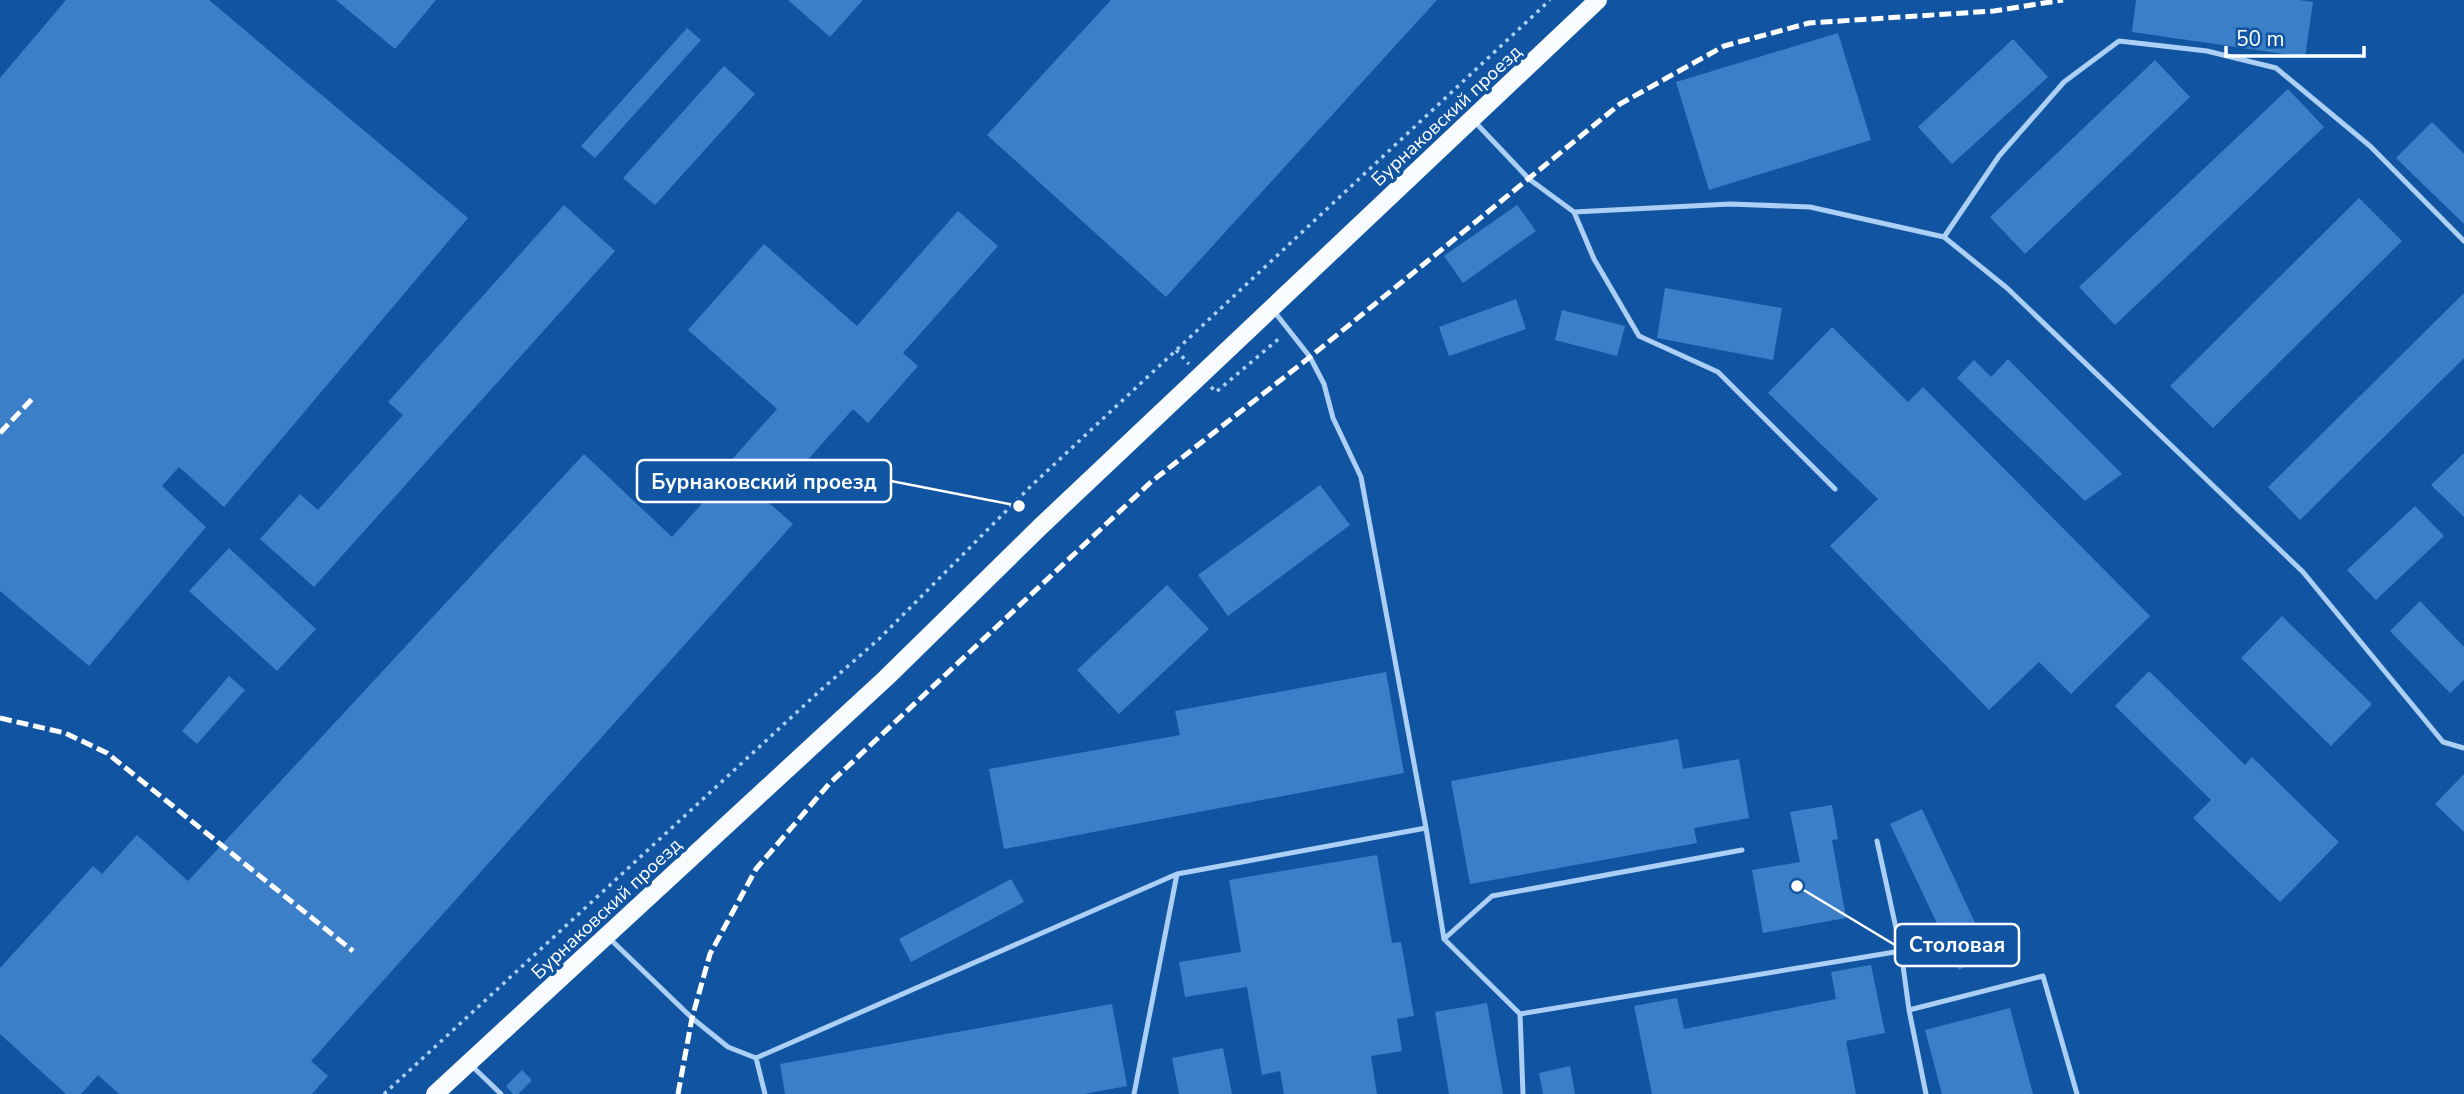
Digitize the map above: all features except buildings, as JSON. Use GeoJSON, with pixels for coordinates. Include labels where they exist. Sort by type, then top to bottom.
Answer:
{"type":"FeatureCollection","features":[{"type":"Feature","properties":{"kind":"main road","name":"Бурнаковский проезд"},"geometry":{"type":"LineString","coordinates":[[435,1094],[886,678],[1051,516],[1598,0]]}},
{"type":"Feature","properties":{"kind":"lane"},"geometry":{"type":"LineString","coordinates":[[1944,237],[1998,156],[2064,82],[2119,41],[2207,51],[2276,68],[2371,146],[2464,241]]}},
{"type":"Feature","properties":{"kind":"lane"},"geometry":{"type":"LineString","coordinates":[[1473,120],[1529,178],[1574,212],[1594,259],[1639,336],[1718,373],[1835,489]]}},
{"type":"Feature","properties":{"kind":"lane"},"geometry":{"type":"LineString","coordinates":[[1574,212],[1730,204],[1810,207],[1944,237],[2007,288],[2303,572],[2443,743],[2464,748]]}},
{"type":"Feature","properties":{"kind":"lane"},"geometry":{"type":"LineString","coordinates":[[1272,307],[1310,357],[1324,384],[1333,418],[1361,477],[1444,939],[1520,1014],[1523,1094]]}},
{"type":"Feature","properties":{"kind":"lane"},"geometry":{"type":"LineString","coordinates":[[607,936],[692,1018],[728,1047],[756,1058],[1177,874],[1426,828]]}},
{"type":"Feature","properties":{"kind":"lane"},"geometry":{"type":"LineString","coordinates":[[1877,841],[1901,951],[1909,1010],[1926,1094]]}},
{"type":"Feature","properties":{"kind":"lane"},"geometry":{"type":"LineString","coordinates":[[1444,939],[1492,896],[1742,850]]}},
{"type":"Feature","properties":{"kind":"lane"},"geometry":{"type":"LineString","coordinates":[[1134,1094],[1177,874]]}},
{"type":"Feature","properties":{"kind":"lane"},"geometry":{"type":"LineString","coordinates":[[1520,1014],[1901,951]]}},
{"type":"Feature","properties":{"kind":"lane"},"geometry":{"type":"LineString","coordinates":[[1909,1010],[2043,976],[2077,1094]]}},
{"type":"Feature","properties":{"kind":"lane"},"geometry":{"type":"LineString","coordinates":[[756,1058],[765,1094]]}},
{"type":"Feature","properties":{"kind":"lane"},"geometry":{"type":"LineString","coordinates":[[469,1063],[501,1094]]}},
{"type":"Feature","properties":{"kind":"path"},"geometry":{"type":"LineString","coordinates":[[384,1094],[879,639],[1030,487],[1550,0]]}},
{"type":"Feature","properties":{"kind":"railway"},"geometry":{"type":"LineString","coordinates":[[678,1094],[692,1018],[710,954],[756,869],[829,784],[1151,482],[1310,357],[1620,104],[1724,46],[1809,23],[1994,11],[2063,0]]}},
{"type":"Feature","properties":{"kind":"railway"},"geometry":{"type":"LineString","coordinates":[[0,433],[33,398]]}},
{"type":"Feature","properties":{"kind":"railway"},"geometry":{"type":"LineString","coordinates":[[0,718],[65,733],[107,753],[353,951]]}},
{"type":"Feature","properties":{"kind":"place","name":"Бурнаковский проезд"},"geometry":{"type":"Point","coordinates":[1019,506]}},
{"type":"Feature","properties":{"kind":"place","name":"Столовая"},"geometry":{"type":"Point","coordinates":[1797,886]}}]}
